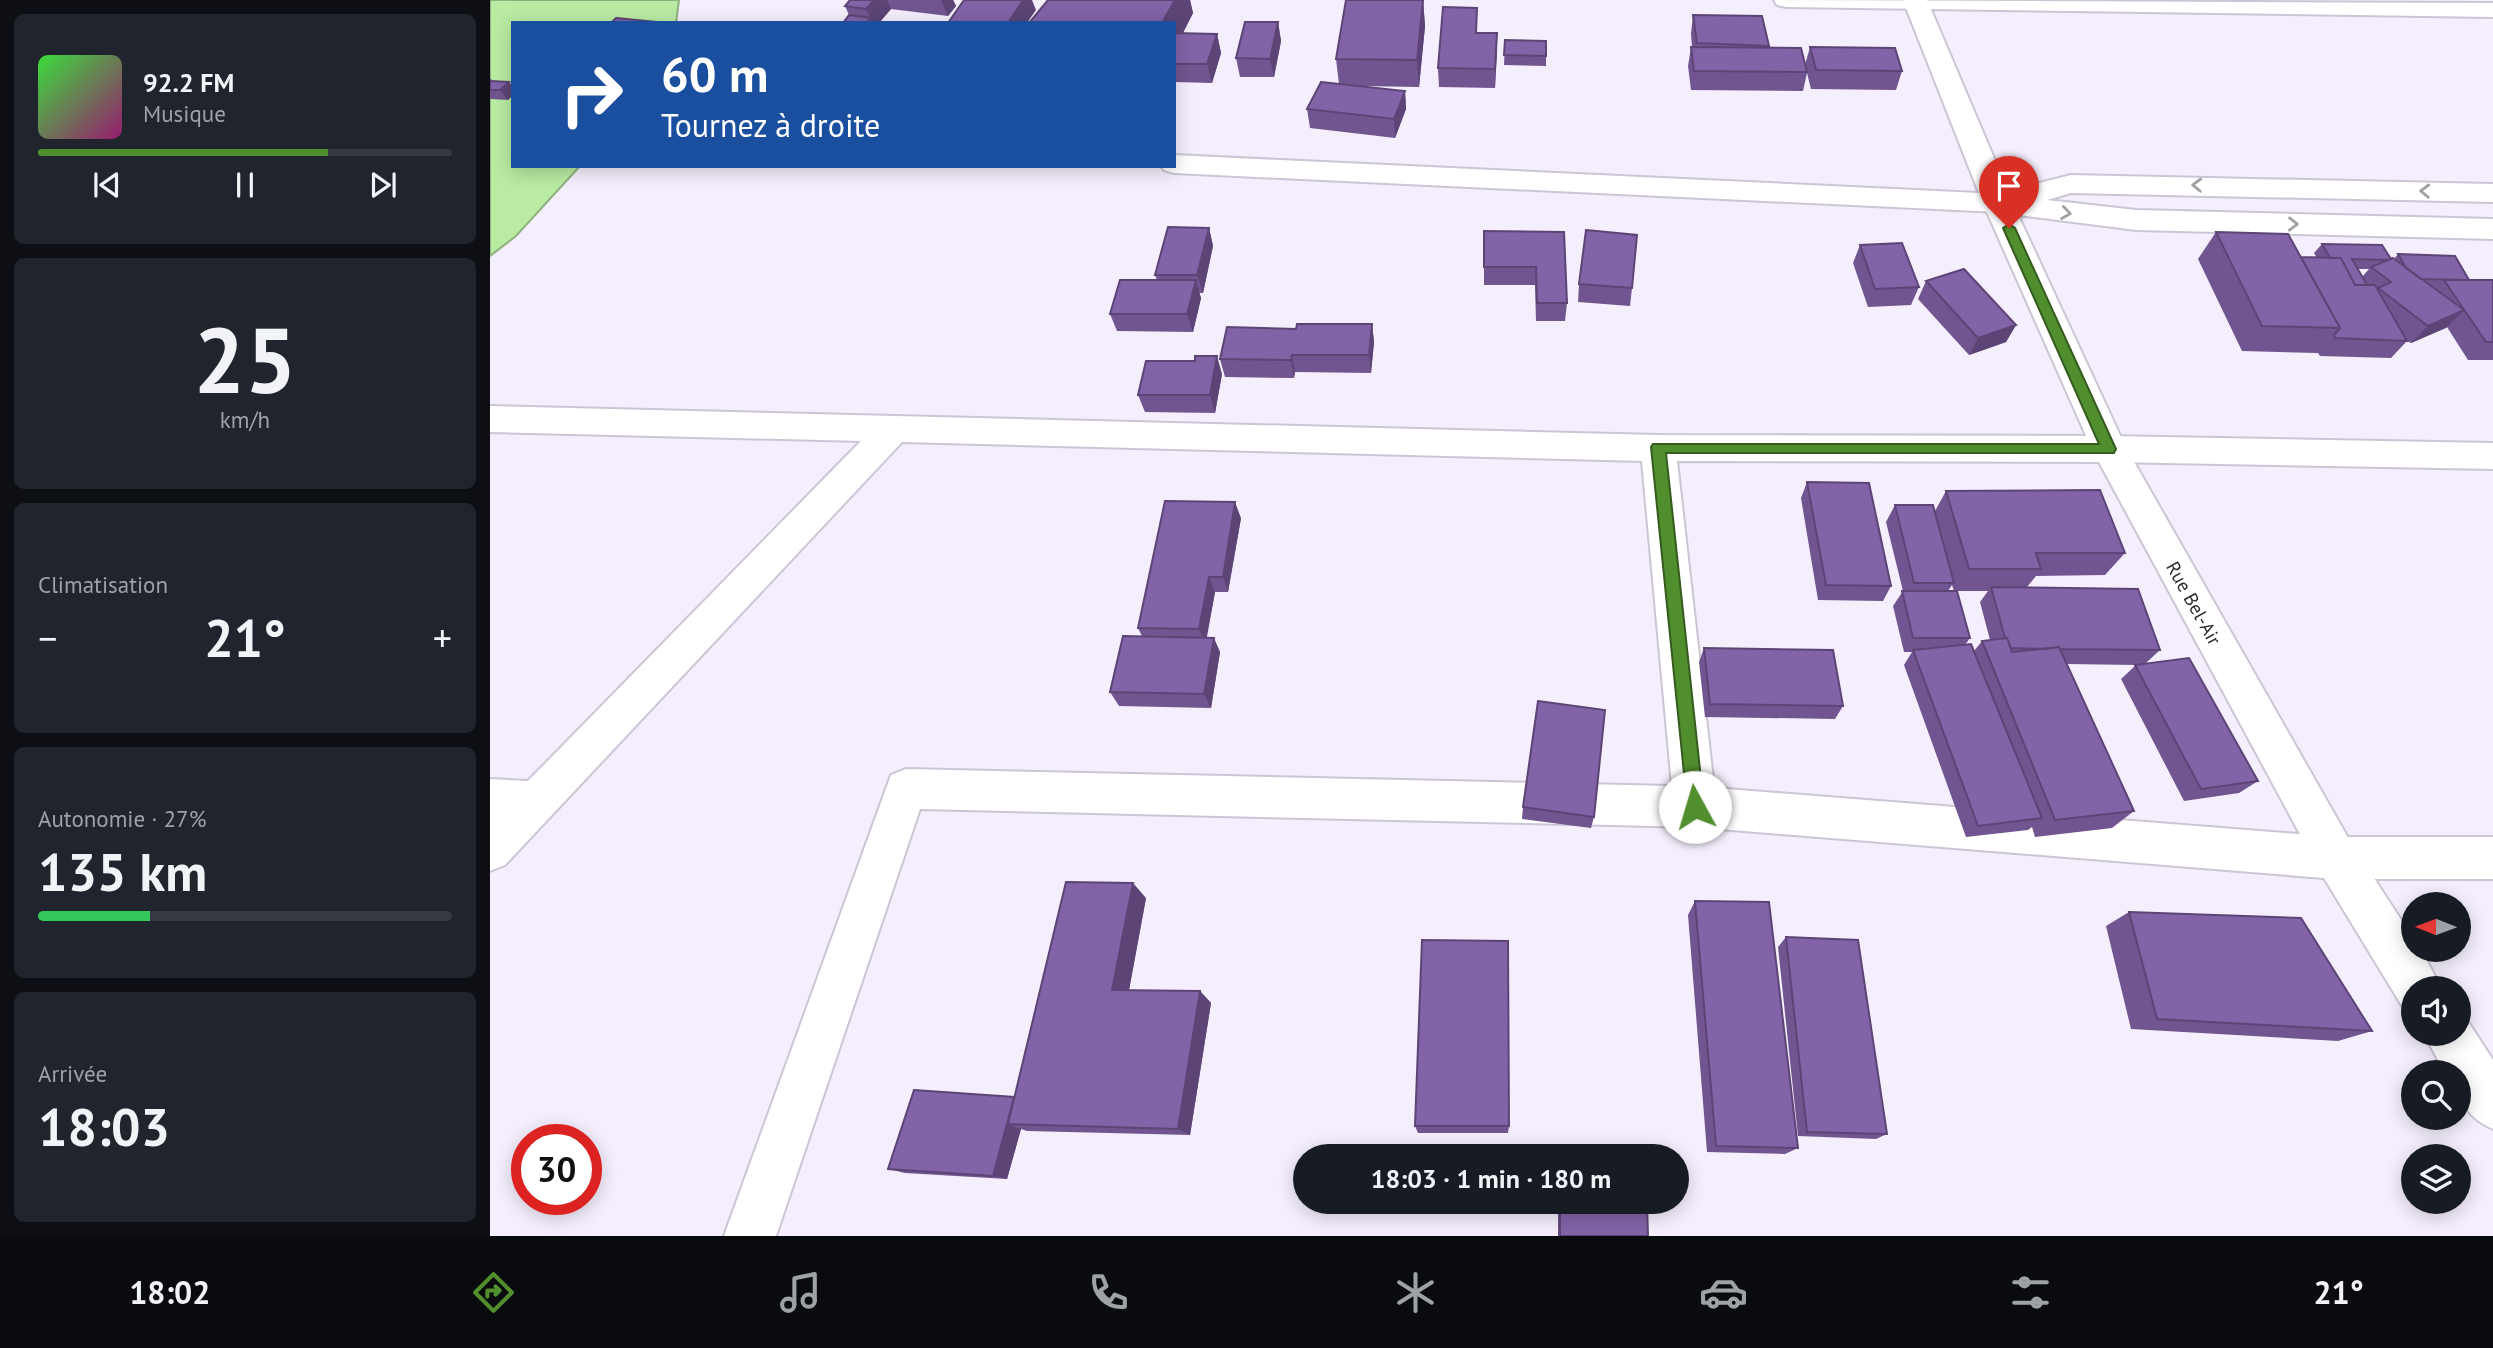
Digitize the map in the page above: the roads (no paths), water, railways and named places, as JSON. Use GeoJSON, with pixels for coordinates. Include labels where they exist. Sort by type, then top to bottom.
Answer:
{"type":"FeatureCollection","features":[{"type":"Feature","properties":{"kind":"street"},"geometry":{"type":"LineString","coordinates":[[1786,0],[2493,10]]}},
{"type":"Feature","properties":{"kind":"street","name":"Rue Bel-Air"},"geometry":{"type":"LineString","coordinates":[[1915,1],[1998,203],[2109,449],[2336,858],[2411,976]]}},
{"type":"Feature","properties":{"kind":"street"},"geometry":{"type":"LineString","coordinates":[[1176,164],[1998,203],[2136,220],[2493,229]]}},
{"type":"Feature","properties":{"kind":"street"},"geometry":{"type":"LineString","coordinates":[[1998,203],[2071,184],[2493,193]]}},
{"type":"Feature","properties":{"kind":"street"},"geometry":{"type":"LineString","coordinates":[[490,419],[1658,447],[2109,449],[2493,456]]}},
{"type":"Feature","properties":{"kind":"street"},"geometry":{"type":"LineString","coordinates":[[490,850],[895,428]]}},
{"type":"Feature","properties":{"kind":"street"},"geometry":{"type":"LineString","coordinates":[[1658,447],[1695,807]]}},
{"type":"Feature","properties":{"kind":"street"},"geometry":{"type":"LineString","coordinates":[[750,1236],[906,789],[1695,807],[2336,858],[2493,858]]}},
{"type":"Feature","properties":{"kind":"street"},"geometry":{"type":"LineString","coordinates":[[490,799],[536,801]]}},
{"type":"Feature","properties":{"kind":"street"},"geometry":{"type":"LineString","coordinates":[[2456,1046],[2493,1104]]}}]}
